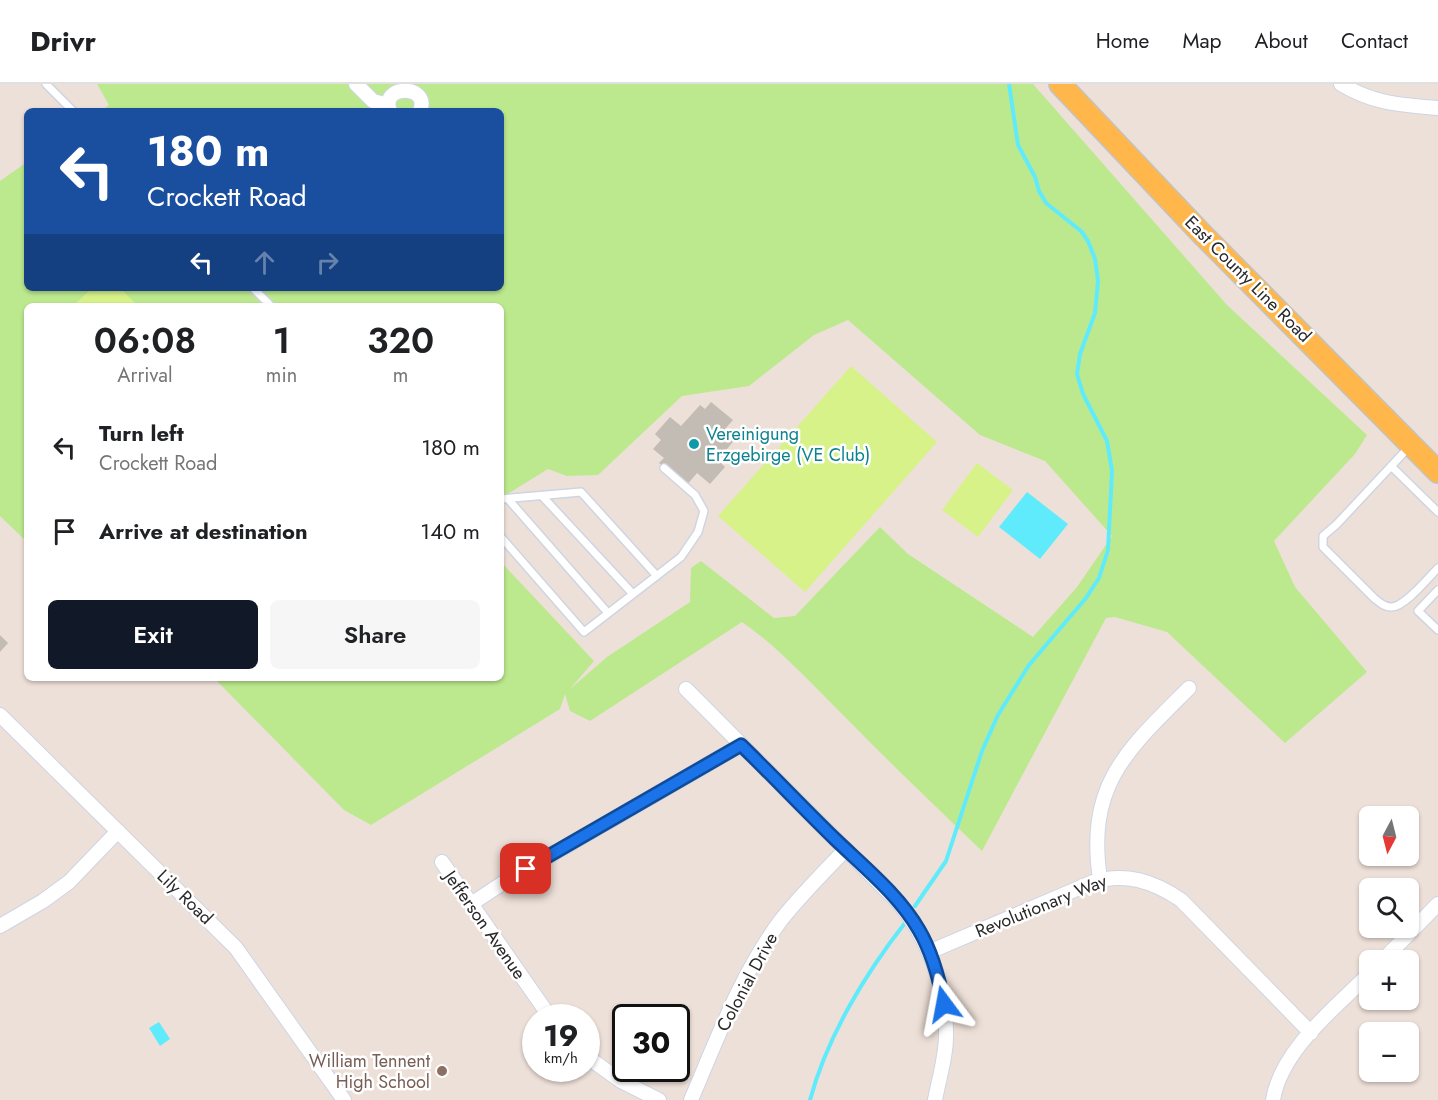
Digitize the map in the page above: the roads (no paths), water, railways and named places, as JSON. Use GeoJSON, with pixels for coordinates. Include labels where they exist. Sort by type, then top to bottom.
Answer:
{"type":"FeatureCollection","features":[{"type":"Feature","properties":{"kind":"main road","name":"East County Line Road"},"geometry":{"type":"LineString","coordinates":[[1060,84],[1200,232],[1438,472]]}},
{"type":"Feature","properties":{"kind":"street"},"geometry":{"type":"LineString","coordinates":[[356,84],[373,101],[389,108],[389,99],[396,88],[410,86],[420,95],[421,108]]}},
{"type":"Feature","properties":{"kind":"street"},"geometry":{"type":"LineString","coordinates":[[1341,84],[1362,96],[1387,104],[1438,108]]}},
{"type":"Feature","properties":{"kind":"street"},"geometry":{"type":"LineString","coordinates":[[1100,879],[1097,858],[1098,827],[1107,790],[1116,770],[1139,738],[1189,688]]}},
{"type":"Feature","properties":{"kind":"street"},"geometry":{"type":"LineString","coordinates":[[686,689],[907,912],[919,930],[940,983],[946,1032],[934,1100]]}},
{"type":"Feature","properties":{"kind":"street","name":"Lily Road"},"geometry":{"type":"LineString","coordinates":[[0,715],[236,948],[344,1100]]}},
{"type":"Feature","properties":{"kind":"street"},"geometry":{"type":"LineString","coordinates":[[471,904],[506,880],[741,745]]}},
{"type":"Feature","properties":{"kind":"street"},"geometry":{"type":"LineString","coordinates":[[0,926],[43,901],[69,882],[118,831]]}},
{"type":"Feature","properties":{"kind":"street","name":"Colonial Drive"},"geometry":{"type":"LineString","coordinates":[[691,1100],[732,1004],[752,966],[792,907],[846,849]]}},
{"type":"Feature","properties":{"kind":"street","name":"Jefferson Avenue"},"geometry":{"type":"LineString","coordinates":[[442,862],[541,1004]]}},
{"type":"Feature","properties":{"kind":"street","name":"Revolutionary Way"},"geometry":{"type":"LineString","coordinates":[[929,952],[1100,879],[1136,878],[1166,890],[1181,900],[1311,1032]]}},
{"type":"Feature","properties":{"kind":"street"},"geometry":{"type":"LineString","coordinates":[[1393,950],[1438,904]]}},
{"type":"Feature","properties":{"kind":"street"},"geometry":{"type":"LineString","coordinates":[[1273,1100],[1275,1086],[1288,1060],[1311,1032],[1359,984]]}},
{"type":"Feature","properties":{"kind":"street"},"geometry":{"type":"LineString","coordinates":[[600,1066],[621,1081],[658,1100]]}},
{"type":"Feature","properties":{"kind":"lane"},"geometry":{"type":"LineString","coordinates":[[46,84],[70,108]]}},
{"type":"Feature","properties":{"kind":"lane"},"geometry":{"type":"LineString","coordinates":[[256,291],[268,303]]}},
{"type":"Feature","properties":{"kind":"lane"},"geometry":{"type":"LineString","coordinates":[[1411,445],[1323,536],[1323,547],[1374,598],[1383,605],[1392,607],[1401,604],[1438,568]]}},
{"type":"Feature","properties":{"kind":"lane"},"geometry":{"type":"LineString","coordinates":[[1391,466],[1438,512]]}},
{"type":"Feature","properties":{"kind":"lane"},"geometry":{"type":"LineString","coordinates":[[504,540],[584,632],[681,557],[698,532],[704,511],[695,495],[664,468]]}},
{"type":"Feature","properties":{"kind":"lane"},"geometry":{"type":"LineString","coordinates":[[504,499],[581,492],[657,576]]}},
{"type":"Feature","properties":{"kind":"lane"},"geometry":{"type":"LineString","coordinates":[[543,497],[633,594]]}},
{"type":"Feature","properties":{"kind":"lane"},"geometry":{"type":"LineString","coordinates":[[504,499],[608,614]]}},
{"type":"Feature","properties":{"kind":"lane"},"geometry":{"type":"LineString","coordinates":[[1438,590],[1418,610],[1438,630]]}},
{"type":"Feature","properties":{"kind":"water"},"geometry":{"type":"Polygon","coordinates":[[[1027,492],[1068,524],[1040,559],[999,527],[1027,492]]]}},
{"type":"Feature","properties":{"kind":"water"},"geometry":{"type":"Polygon","coordinates":[[[159,1022],[170,1039],[160,1046],[149,1028],[159,1022]]]}},
{"type":"Feature","properties":{"kind":"waterway"},"geometry":{"type":"LineString","coordinates":[[915,906],[946,861],[982,751],[998,715],[1029,665],[1086,598],[1099,578],[1108,550],[1112,471],[1107,441],[1083,394],[1077,374],[1080,354],[1095,313],[1098,281],[1095,259],[1081,231],[1046,203],[1039,191],[1035,177],[1018,145],[1009,84]]}},
{"type":"Feature","properties":{"kind":"waterway"},"geometry":{"type":"LineString","coordinates":[[810,1100],[826,1053],[849,1007],[876,963],[905,923]]}},
{"type":"Feature","properties":{"kind":"place","name":"Vereinigung Erzgebirge (VE Club)"},"geometry":{"type":"Point","coordinates":[694,444]}},
{"type":"Feature","properties":{"kind":"place","name":"William Tennent High School"},"geometry":{"type":"Point","coordinates":[442,1071]}}]}
